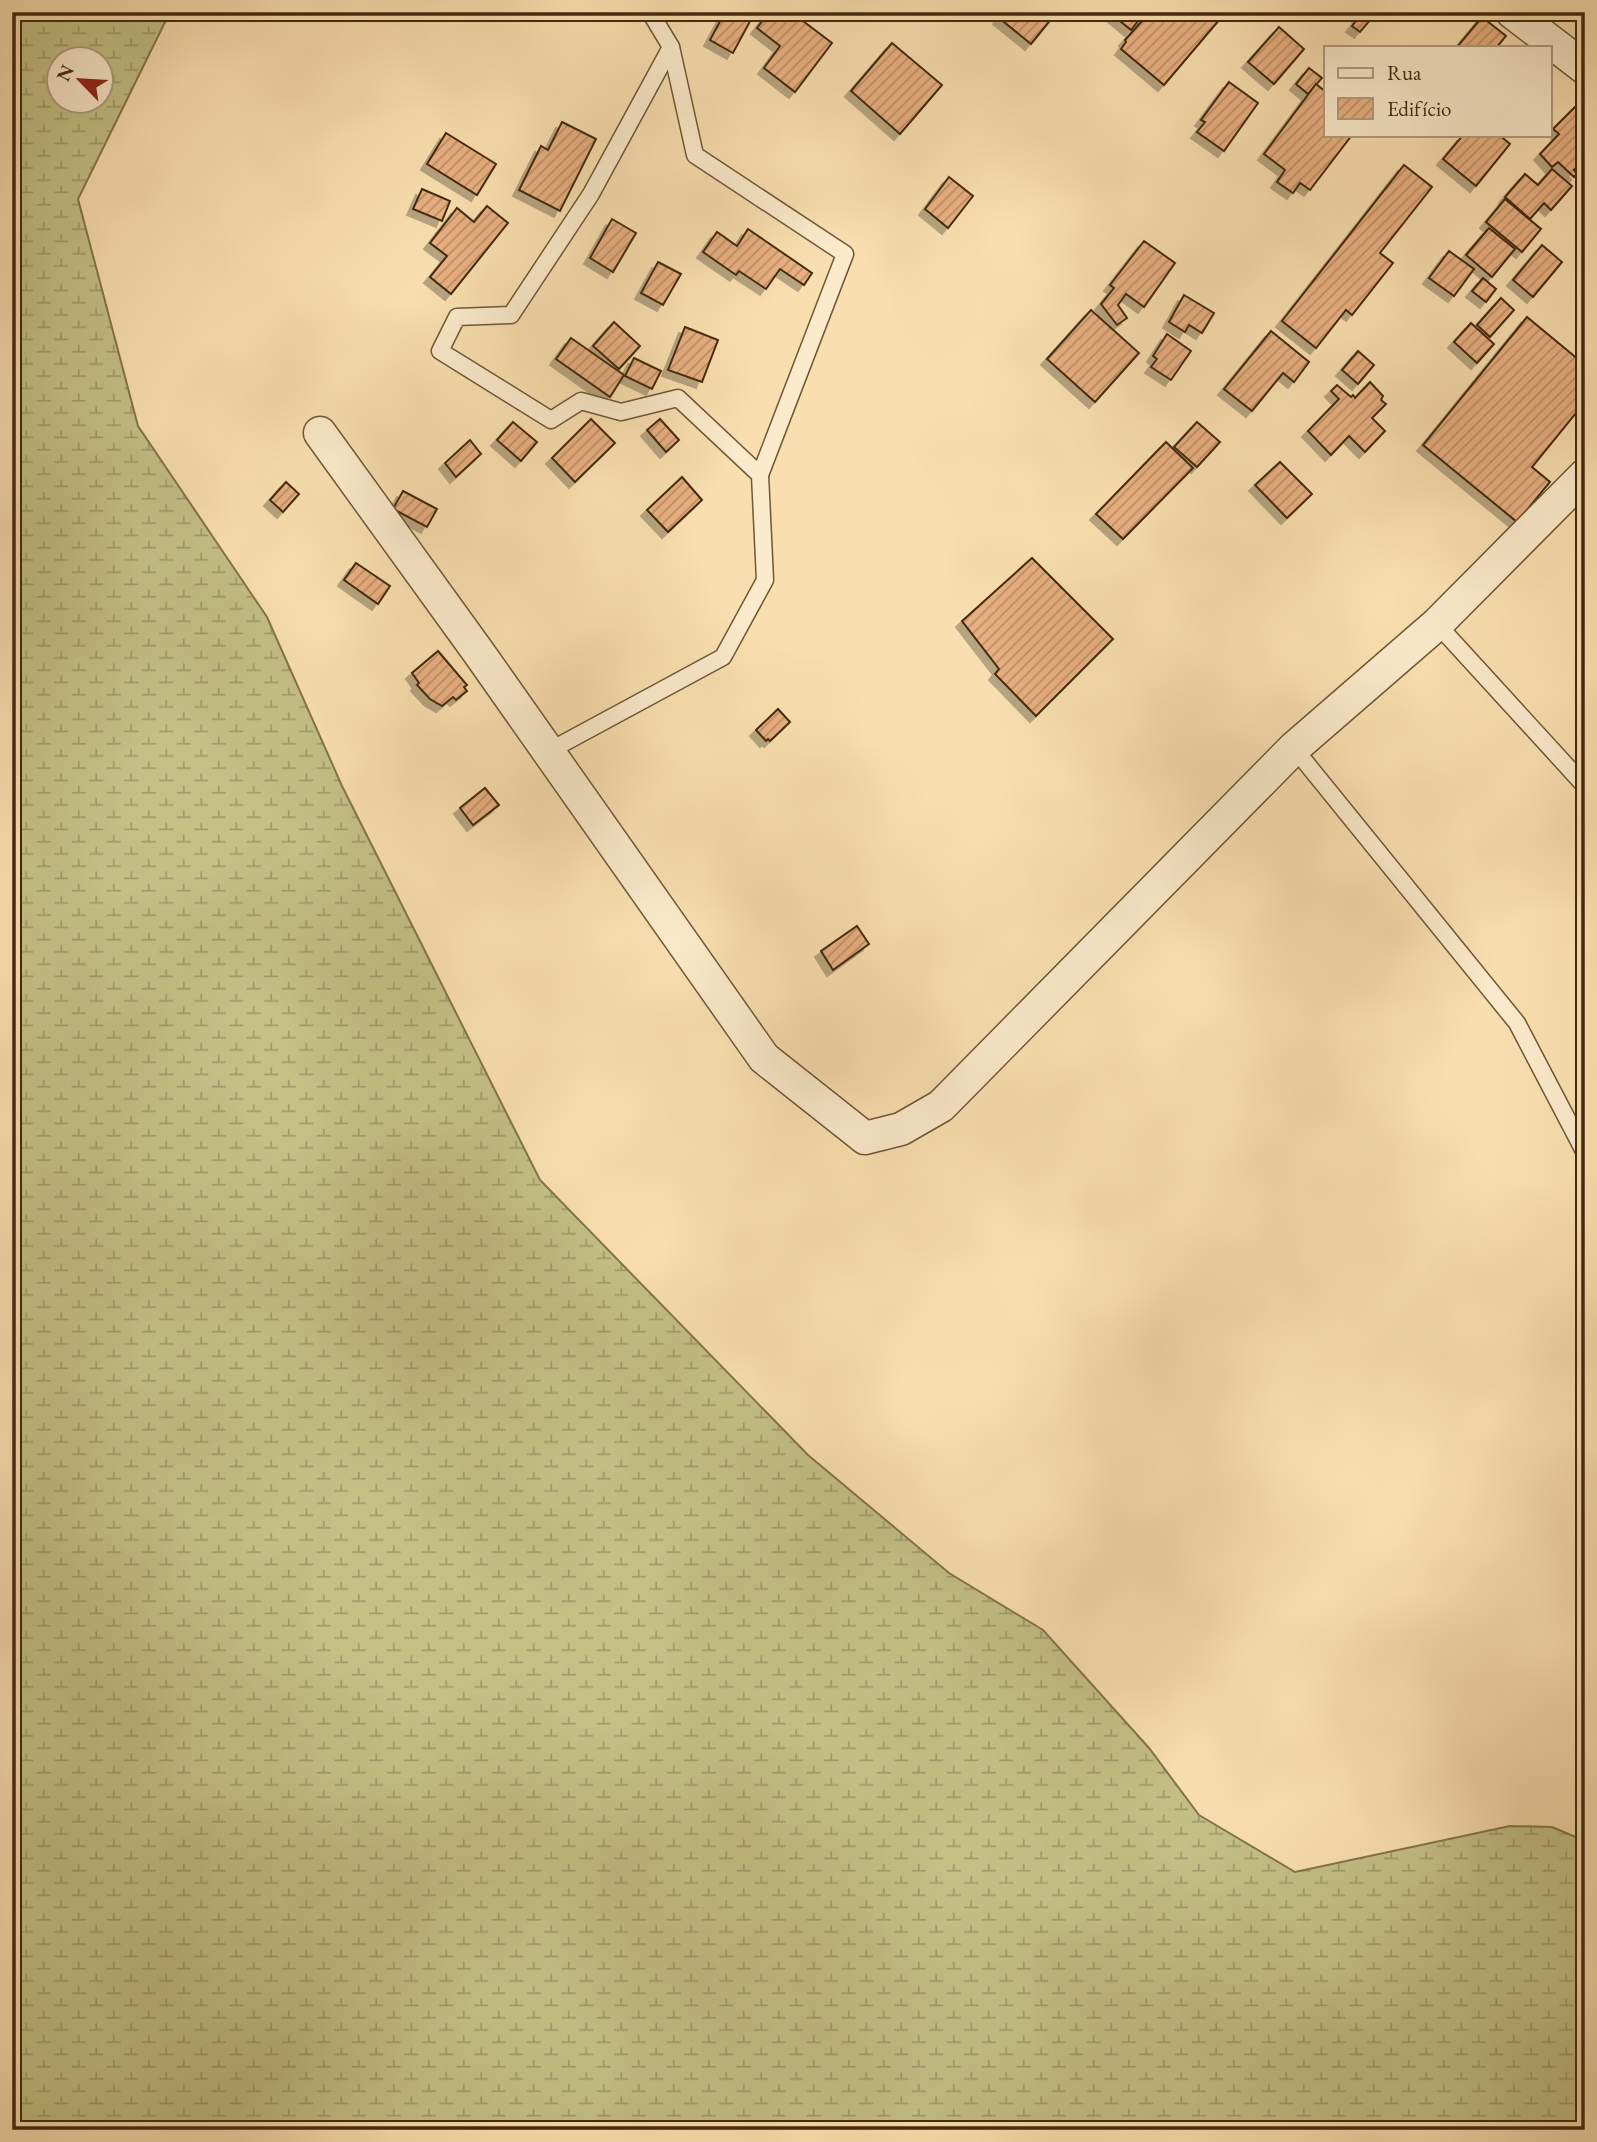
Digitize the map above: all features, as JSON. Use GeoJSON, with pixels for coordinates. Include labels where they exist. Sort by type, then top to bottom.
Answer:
{"type":"FeatureCollection","features":[{"type":"Feature","properties":{"kind":"street"},"geometry":{"type":"LineString","coordinates":[[1512,12],[1585,68]]}},
{"type":"Feature","properties":{"kind":"street"},"geometry":{"type":"LineString","coordinates":[[320,433],[549,751],[764,1058],[865,1138],[901,1129],[941,1106],[1294,748],[1437,624],[1585,475]]}},
{"type":"Feature","properties":{"kind":"lane"},"geometry":{"type":"LineString","coordinates":[[549,751],[723,657],[765,580],[760,475],[845,254],[695,155],[671,47],[650,12]]}},
{"type":"Feature","properties":{"kind":"lane"},"geometry":{"type":"LineString","coordinates":[[671,47],[591,194],[511,315],[457,317],[440,351],[551,420],[581,401],[621,412],[678,398],[760,475]]}},
{"type":"Feature","properties":{"kind":"lane"},"geometry":{"type":"LineString","coordinates":[[1437,624],[1585,786]]}},
{"type":"Feature","properties":{"kind":"lane"},"geometry":{"type":"LineString","coordinates":[[1294,748],[1517,1023],[1585,1153]]}},
{"type":"Feature","properties":{"kind":"green space"},"geometry":{"type":"Polygon","coordinates":[[[12,12],[170,12],[78,199],[138,426],[267,617],[342,786],[540,1180],[808,1455],[949,1573],[1043,1630],[1149,1748],[1199,1815],[1295,1872],[1510,1826],[1552,1827],[1585,1841],[1585,2130],[12,2130],[12,12]]]}},
{"type":"Feature","properties":{"kind":"building"},"geometry":{"type":"Polygon","coordinates":[[[725,12],[755,12],[733,53],[710,40],[725,12]]]}},
{"type":"Feature","properties":{"kind":"building"},"geometry":{"type":"Polygon","coordinates":[[[769,12],[791,12],[832,43],[795,92],[764,68],[780,46],[757,28],[769,12]]]}},
{"type":"Feature","properties":{"kind":"building"},"geometry":{"type":"Polygon","coordinates":[[[1004,12],[1057,12],[1031,44],[999,18],[1004,12]]]}},
{"type":"Feature","properties":{"kind":"building"},"geometry":{"type":"Polygon","coordinates":[[[1109,12],[1145,12],[1131,30],[1109,12]]]}},
{"type":"Feature","properties":{"kind":"building"},"geometry":{"type":"Polygon","coordinates":[[[1150,12],[1226,12],[1164,85],[1121,49],[1125,40],[1150,12]]]}},
{"type":"Feature","properties":{"kind":"building"},"geometry":{"type":"Polygon","coordinates":[[[1354,12],[1377,12],[1360,32],[1352,26],[1359,17],[1354,12]]]}},
{"type":"Feature","properties":{"kind":"building"},"geometry":{"type":"Polygon","coordinates":[[[1482,17],[1506,36],[1498,46],[1458,46],[1482,17]]]}},
{"type":"Feature","properties":{"kind":"building"},"geometry":{"type":"Polygon","coordinates":[[[1279,27],[1304,49],[1274,84],[1248,62],[1279,27]]]}},
{"type":"Feature","properties":{"kind":"building"},"geometry":{"type":"Polygon","coordinates":[[[892,43],[942,85],[900,134],[851,91],[892,43]]]}},
{"type":"Feature","properties":{"kind":"building"},"geometry":{"type":"Polygon","coordinates":[[[1309,68],[1322,78],[1308,94],[1296,84],[1309,68]]]}},
{"type":"Feature","properties":{"kind":"building"},"geometry":{"type":"Polygon","coordinates":[[[1229,82],[1258,103],[1224,151],[1197,132],[1205,122],[1201,120],[1229,82]]]}},
{"type":"Feature","properties":{"kind":"building"},"geometry":{"type":"Polygon","coordinates":[[[1316,84],[1324,90],[1324,136],[1351,136],[1310,190],[1300,183],[1293,193],[1277,182],[1285,170],[1264,154],[1316,84]]]}},
{"type":"Feature","properties":{"kind":"building"},"geometry":{"type":"Polygon","coordinates":[[[1580,102],[1585,107],[1585,160],[1574,170],[1577,174],[1574,177],[1558,162],[1552,167],[1540,154],[1559,134],[1553,129],[1580,102]]]}},
{"type":"Feature","properties":{"kind":"building"},"geometry":{"type":"Polygon","coordinates":[[[562,122],[596,139],[560,211],[519,190],[541,146],[548,150],[562,122]]]}},
{"type":"Feature","properties":{"kind":"building"},"geometry":{"type":"Polygon","coordinates":[[[446,133],[496,164],[477,195],[427,164],[446,133]]]}},
{"type":"Feature","properties":{"kind":"building"},"geometry":{"type":"Polygon","coordinates":[[[1462,136],[1500,136],[1510,144],[1476,186],[1443,159],[1462,136]]]}},
{"type":"Feature","properties":{"kind":"building"},"geometry":{"type":"Polygon","coordinates":[[[1404,165],[1432,187],[1380,253],[1393,263],[1352,315],[1346,310],[1316,348],[1282,321],[1404,165]]]}},
{"type":"Feature","properties":{"kind":"building"},"geometry":{"type":"Polygon","coordinates":[[[1552,169],[1572,186],[1551,210],[1544,203],[1530,219],[1505,197],[1525,174],[1538,185],[1552,169]]]}},
{"type":"Feature","properties":{"kind":"building"},"geometry":{"type":"Polygon","coordinates":[[[949,177],[973,196],[948,228],[925,209],[949,177]]]}},
{"type":"Feature","properties":{"kind":"building"},"geometry":{"type":"Polygon","coordinates":[[[422,189],[450,201],[442,221],[413,209],[422,189]]]}},
{"type":"Feature","properties":{"kind":"building"},"geometry":{"type":"Polygon","coordinates":[[[1505,199],[1541,229],[1522,252],[1486,222],[1505,199]]]}},
{"type":"Feature","properties":{"kind":"building"},"geometry":{"type":"Polygon","coordinates":[[[487,206],[508,223],[451,294],[430,277],[447,256],[430,243],[457,208],[474,222],[487,206]]]}},
{"type":"Feature","properties":{"kind":"building"},"geometry":{"type":"Polygon","coordinates":[[[612,219],[636,233],[613,272],[590,258],[612,219]]]}},
{"type":"Feature","properties":{"kind":"building"},"geometry":{"type":"Polygon","coordinates":[[[1489,228],[1515,249],[1492,277],[1466,255],[1489,228]]]}},
{"type":"Feature","properties":{"kind":"building"},"geometry":{"type":"Polygon","coordinates":[[[748,229],[812,273],[804,285],[780,269],[766,289],[739,271],[736,275],[703,252],[717,232],[737,246],[748,229]]]}},
{"type":"Feature","properties":{"kind":"building"},"geometry":{"type":"Polygon","coordinates":[[[1144,241],[1175,263],[1144,307],[1126,294],[1118,305],[1127,318],[1117,325],[1101,304],[1114,288],[1110,285],[1144,241]]]}},
{"type":"Feature","properties":{"kind":"building"},"geometry":{"type":"Polygon","coordinates":[[[1542,245],[1562,262],[1533,297],[1513,280],[1542,245]]]}},
{"type":"Feature","properties":{"kind":"building"},"geometry":{"type":"Polygon","coordinates":[[[1449,251],[1474,269],[1454,296],[1429,278],[1449,251]]]}},
{"type":"Feature","properties":{"kind":"building"},"geometry":{"type":"Polygon","coordinates":[[[658,262],[681,274],[663,305],[641,293],[658,262]]]}},
{"type":"Feature","properties":{"kind":"building"},"geometry":{"type":"Polygon","coordinates":[[[1483,278],[1496,289],[1486,302],[1472,291],[1483,278]]]}},
{"type":"Feature","properties":{"kind":"building"},"geometry":{"type":"Polygon","coordinates":[[[1184,295],[1214,313],[1202,333],[1189,325],[1185,332],[1169,322],[1184,295]]]}},
{"type":"Feature","properties":{"kind":"building"},"geometry":{"type":"Polygon","coordinates":[[[1501,298],[1514,310],[1490,337],[1477,325],[1501,298]]]}},
{"type":"Feature","properties":{"kind":"building"},"geometry":{"type":"Polygon","coordinates":[[[1091,310],[1139,353],[1095,402],[1047,359],[1091,310]]]}},
{"type":"Feature","properties":{"kind":"building"},"geometry":{"type":"Polygon","coordinates":[[[1527,317],[1585,365],[1585,402],[1532,467],[1550,482],[1517,522],[1423,445],[1527,317]]]}},
{"type":"Feature","properties":{"kind":"building"},"geometry":{"type":"Polygon","coordinates":[[[614,322],[640,346],[619,369],[593,346],[614,322]]]}},
{"type":"Feature","properties":{"kind":"building"},"geometry":{"type":"Polygon","coordinates":[[[1471,323],[1494,344],[1477,363],[1454,342],[1471,323]]]}},
{"type":"Feature","properties":{"kind":"building"},"geometry":{"type":"Polygon","coordinates":[[[685,327],[718,340],[702,382],[668,370],[685,327]]]}},
{"type":"Feature","properties":{"kind":"building"},"geometry":{"type":"Polygon","coordinates":[[[1271,331],[1309,362],[1294,382],[1283,373],[1252,411],[1224,389],[1271,331]]]}},
{"type":"Feature","properties":{"kind":"building"},"geometry":{"type":"Polygon","coordinates":[[[1167,334],[1191,351],[1171,380],[1151,367],[1157,359],[1153,356],[1167,334]]]}},
{"type":"Feature","properties":{"kind":"building"},"geometry":{"type":"Polygon","coordinates":[[[571,338],[624,375],[610,397],[556,359],[571,338]]]}},
{"type":"Feature","properties":{"kind":"building"},"geometry":{"type":"Polygon","coordinates":[[[1358,351],[1374,365],[1358,384],[1342,370],[1358,351]]]}},
{"type":"Feature","properties":{"kind":"building"},"geometry":{"type":"Polygon","coordinates":[[[634,358],[661,371],[652,389],[625,376],[634,358]]]}},
{"type":"Feature","properties":{"kind":"building"},"geometry":{"type":"Polygon","coordinates":[[[1370,382],[1383,396],[1381,400],[1386,404],[1372,418],[1385,431],[1365,452],[1349,436],[1331,455],[1308,431],[1339,399],[1331,391],[1337,385],[1355,398],[1370,382]]]}},
{"type":"Feature","properties":{"kind":"building"},"geometry":{"type":"Polygon","coordinates":[[[591,419],[615,443],[575,482],[552,458],[591,419]]]}},
{"type":"Feature","properties":{"kind":"building"},"geometry":{"type":"Polygon","coordinates":[[[660,419],[679,440],[666,452],[647,430],[660,419]]]}},
{"type":"Feature","properties":{"kind":"building"},"geometry":{"type":"Polygon","coordinates":[[[513,422],[537,442],[521,461],[497,440],[513,422]]]}},
{"type":"Feature","properties":{"kind":"building"},"geometry":{"type":"Polygon","coordinates":[[[1197,422],[1220,442],[1197,467],[1174,447],[1197,422]]]}},
{"type":"Feature","properties":{"kind":"building"},"geometry":{"type":"Polygon","coordinates":[[[470,440],[481,454],[456,477],[445,463],[470,440]]]}},
{"type":"Feature","properties":{"kind":"building"},"geometry":{"type":"Polygon","coordinates":[[[1166,442],[1193,468],[1123,539],[1096,514],[1166,442]]]}},
{"type":"Feature","properties":{"kind":"building"},"geometry":{"type":"Polygon","coordinates":[[[1280,462],[1312,494],[1287,518],[1255,485],[1280,462]]]}},
{"type":"Feature","properties":{"kind":"building"},"geometry":{"type":"Polygon","coordinates":[[[682,477],[702,500],[668,532],[647,510],[682,477]]]}},
{"type":"Feature","properties":{"kind":"building"},"geometry":{"type":"Polygon","coordinates":[[[286,482],[299,494],[283,512],[270,500],[286,482]]]}},
{"type":"Feature","properties":{"kind":"building"},"geometry":{"type":"Polygon","coordinates":[[[403,491],[437,509],[427,527],[393,509],[403,491]]]}},
{"type":"Feature","properties":{"kind":"building"},"geometry":{"type":"Polygon","coordinates":[[[1032,558],[1113,639],[1036,716],[995,674],[999,669],[962,621],[1032,558]]]}},
{"type":"Feature","properties":{"kind":"building"},"geometry":{"type":"Polygon","coordinates":[[[356,563],[390,586],[378,604],[344,580],[356,563]]]}},
{"type":"Feature","properties":{"kind":"building"},"geometry":{"type":"Polygon","coordinates":[[[438,651],[467,685],[464,687],[467,691],[442,706],[430,699],[417,685],[419,683],[412,673],[438,651]]]}},
{"type":"Feature","properties":{"kind":"building"},"geometry":{"type":"Polygon","coordinates":[[[778,709],[790,722],[770,741],[766,741],[756,730],[778,709]]]}},
{"type":"Feature","properties":{"kind":"building"},"geometry":{"type":"Polygon","coordinates":[[[485,788],[499,805],[473,825],[460,808],[485,788]]]}},
{"type":"Feature","properties":{"kind":"building"},"geometry":{"type":"Polygon","coordinates":[[[857,926],[869,944],[833,970],[821,951],[857,926]]]}}]}
